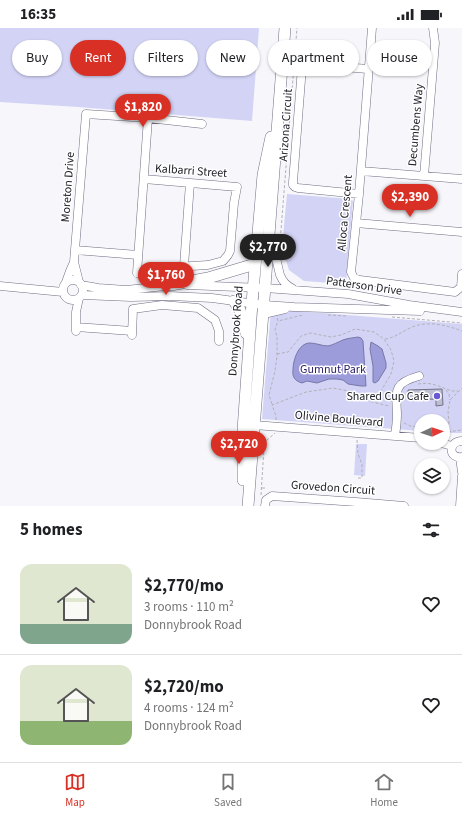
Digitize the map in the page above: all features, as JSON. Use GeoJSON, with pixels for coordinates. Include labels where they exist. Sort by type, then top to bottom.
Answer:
{"type":"FeatureCollection","features":[{"type":"Feature","properties":{"kind":"main road","name":"Donnybrook Road"},"geometry":{"type":"LineString","coordinates":[[248,506],[285,28]]}},
{"type":"Feature","properties":{"kind":"main road","name":"Donnybrook Road"},"geometry":{"type":"LineString","coordinates":[[244,506],[243,430],[248,345],[263,175],[280,88]]}},
{"type":"Feature","properties":{"kind":"main road"},"geometry":{"type":"LineString","coordinates":[[171,285],[208,278],[255,264]]}},
{"type":"Feature","properties":{"kind":"main road"},"geometry":{"type":"LineString","coordinates":[[234,301],[240,310],[246,328],[248,345]]}},
{"type":"Feature","properties":{"kind":"street","name":"Alloca Crescent"},"geometry":{"type":"LineString","coordinates":[[371,40],[372,28]]}},
{"type":"Feature","properties":{"kind":"street","name":"Decumbens Way"},"geometry":{"type":"LineString","coordinates":[[424,176],[435,44],[433,28]]}},
{"type":"Feature","properties":{"kind":"street","name":"Arizona Circuit"},"geometry":{"type":"LineString","coordinates":[[359,194],[294,188],[293,182],[302,67],[306,64],[367,69]]}},
{"type":"Feature","properties":{"kind":"street","name":"Alloca Crescent"},"geometry":{"type":"LineString","coordinates":[[368,76],[352,272],[354,278],[455,292],[461,287],[462,274]]}},
{"type":"Feature","properties":{"kind":"street","name":"Moreton Drive"},"geometry":{"type":"LineString","coordinates":[[66,282],[74,262],[76,250],[86,114],[148,118]]}},
{"type":"Feature","properties":{"kind":"street"},"geometry":{"type":"LineString","coordinates":[[190,183],[184,266],[159,268],[137,273],[148,118],[202,124]]}},
{"type":"Feature","properties":{"kind":"street"},"geometry":{"type":"LineString","coordinates":[[361,171],[462,179]]}},
{"type":"Feature","properties":{"kind":"street","name":"Kalbarri Street"},"geometry":{"type":"LineString","coordinates":[[144,179],[237,187],[234,203],[230,251],[228,255],[223,261],[208,265],[184,266]]}},
{"type":"Feature","properties":{"kind":"street"},"geometry":{"type":"LineString","coordinates":[[356,223],[462,232]]}},
{"type":"Feature","properties":{"kind":"street"},"geometry":{"type":"LineString","coordinates":[[269,228],[280,275],[283,281],[293,290]]}},
{"type":"Feature","properties":{"kind":"street"},"geometry":{"type":"LineString","coordinates":[[76,250],[138,255]]}},
{"type":"Feature","properties":{"kind":"street","name":"Moreton Drive"},"geometry":{"type":"LineString","coordinates":[[74,262],[80,284]]}},
{"type":"Feature","properties":{"kind":"street"},"geometry":{"type":"LineString","coordinates":[[76,312],[70,300],[66,298],[63,292],[66,282],[73,280],[80,284],[83,288],[76,312],[76,329],[132,333],[133,309],[162,305],[198,308],[215,320],[219,332],[219,341]]}},
{"type":"Feature","properties":{"kind":"street","name":"Patterson Drive"},"geometry":{"type":"LineString","coordinates":[[80,284],[98,288],[126,290],[171,285],[253,287],[348,294],[408,305],[461,312]]}},
{"type":"Feature","properties":{"kind":"street"},"geometry":{"type":"LineString","coordinates":[[0,286],[63,292]]}},
{"type":"Feature","properties":{"kind":"street"},"geometry":{"type":"LineString","coordinates":[[70,300],[76,300],[80,296]]}},
{"type":"Feature","properties":{"kind":"street","name":"Patterson Drive"},"geometry":{"type":"LineString","coordinates":[[80,296],[170,296],[212,298],[252,303],[263,310],[294,307],[461,312]]}},
{"type":"Feature","properties":{"kind":"street"},"geometry":{"type":"LineString","coordinates":[[395,436],[397,415],[396,392],[404,381],[418,380]]}},
{"type":"Feature","properties":{"kind":"street","name":"Olivine Boulevard"},"geometry":{"type":"LineString","coordinates":[[254,425],[414,437]]}},
{"type":"Feature","properties":{"kind":"street"},"geometry":{"type":"LineString","coordinates":[[462,442],[456,442],[452,446],[453,454],[461,458],[462,472]]}},
{"type":"Feature","properties":{"kind":"street"},"geometry":{"type":"LineString","coordinates":[[460,506],[462,476]]}},
{"type":"Feature","properties":{"kind":"street","name":"Grovedon Circuit"},"geometry":{"type":"LineString","coordinates":[[263,503],[272,496],[404,506]]}},
{"type":"Feature","properties":{"kind":"path"},"geometry":{"type":"LineString","coordinates":[[280,242],[297,28]]}},
{"type":"Feature","properties":{"kind":"path"},"geometry":{"type":"LineString","coordinates":[[293,317],[308,314]]}},
{"type":"Feature","properties":{"kind":"path"},"geometry":{"type":"LineString","coordinates":[[327,315],[348,316]]}},
{"type":"Feature","properties":{"kind":"path"},"geometry":{"type":"LineString","coordinates":[[386,317],[462,323]]}},
{"type":"Feature","properties":{"kind":"path"},"geometry":{"type":"LineString","coordinates":[[263,503],[262,488],[264,448],[267,440],[274,434],[276,426],[276,416],[269,395],[275,371],[277,354],[275,328],[278,321]]}},
{"type":"Feature","properties":{"kind":"path"},"geometry":{"type":"LineString","coordinates":[[384,339],[391,338],[411,327],[422,324],[438,324],[462,330]]}},
{"type":"Feature","properties":{"kind":"path"},"geometry":{"type":"LineString","coordinates":[[277,354],[288,352],[300,336],[310,333],[331,337],[341,335],[355,329],[374,332],[384,339],[391,350],[394,361],[391,374],[378,396],[376,403]]}},
{"type":"Feature","properties":{"kind":"path"},"geometry":{"type":"LineString","coordinates":[[418,380],[452,392],[458,392]]}},
{"type":"Feature","properties":{"kind":"path"},"geometry":{"type":"LineString","coordinates":[[272,405],[306,392],[333,388],[349,392],[364,400],[390,406],[396,405]]}},
{"type":"Feature","properties":{"kind":"path"},"geometry":{"type":"LineString","coordinates":[[450,400],[462,388]]}},
{"type":"Feature","properties":{"kind":"path"},"geometry":{"type":"LineString","coordinates":[[446,389],[450,400],[448,414]]}},
{"type":"Feature","properties":{"kind":"path"},"geometry":{"type":"LineString","coordinates":[[401,422],[414,426]]}},
{"type":"Feature","properties":{"kind":"path"},"geometry":{"type":"LineString","coordinates":[[450,432],[462,430]]}},
{"type":"Feature","properties":{"kind":"path"},"geometry":{"type":"LineString","coordinates":[[358,440],[358,454],[362,464],[362,478],[358,478]]}},
{"type":"Feature","properties":{"kind":"path"},"geometry":{"type":"LineString","coordinates":[[262,488],[267,488]]}},
{"type":"Feature","properties":{"kind":"green space"},"geometry":{"type":"Polygon","coordinates":[[[0,28],[259,28],[258,40],[206,40],[206,76],[255,76],[252,121],[0,102],[0,28]]]}},
{"type":"Feature","properties":{"kind":"green space"},"geometry":{"type":"Polygon","coordinates":[[[287,194],[350,199],[353,201],[346,284],[304,281],[289,270],[282,247],[287,194]]]}},
{"type":"Feature","properties":{"kind":"green space","name":"Gumnut Park"},"geometry":{"type":"Polygon","coordinates":[[[271,309],[462,324],[462,433],[450,433],[450,414],[414,414],[414,430],[262,419],[271,309]]]}},
{"type":"Feature","properties":{"kind":"green space"},"geometry":{"type":"Polygon","coordinates":[[[356,444],[367,444],[365,476],[354,475],[356,444]]]}},
{"type":"Feature","properties":{"kind":"water"},"geometry":{"type":"Polygon","coordinates":[[[358,337],[363,341],[366,386],[348,384],[343,380],[337,379],[329,379],[317,383],[307,381],[302,383],[294,378],[294,362],[299,349],[302,346],[310,343],[328,346],[345,339],[358,337]]]}},
{"type":"Feature","properties":{"kind":"water"},"geometry":{"type":"Polygon","coordinates":[[[371,342],[382,349],[386,363],[386,368],[378,381],[375,383],[373,382],[373,366],[370,349],[371,342]]]}},
{"type":"Feature","properties":{"kind":"building"},"geometry":{"type":"Polygon","coordinates":[[[442,389],[443,405],[436,406],[436,399],[408,400],[408,390],[442,389]]]}},
{"type":"Feature","properties":{"kind":"place","name":"Shared Cup Cafe"},"geometry":{"type":"Point","coordinates":[437,396]}}]}
